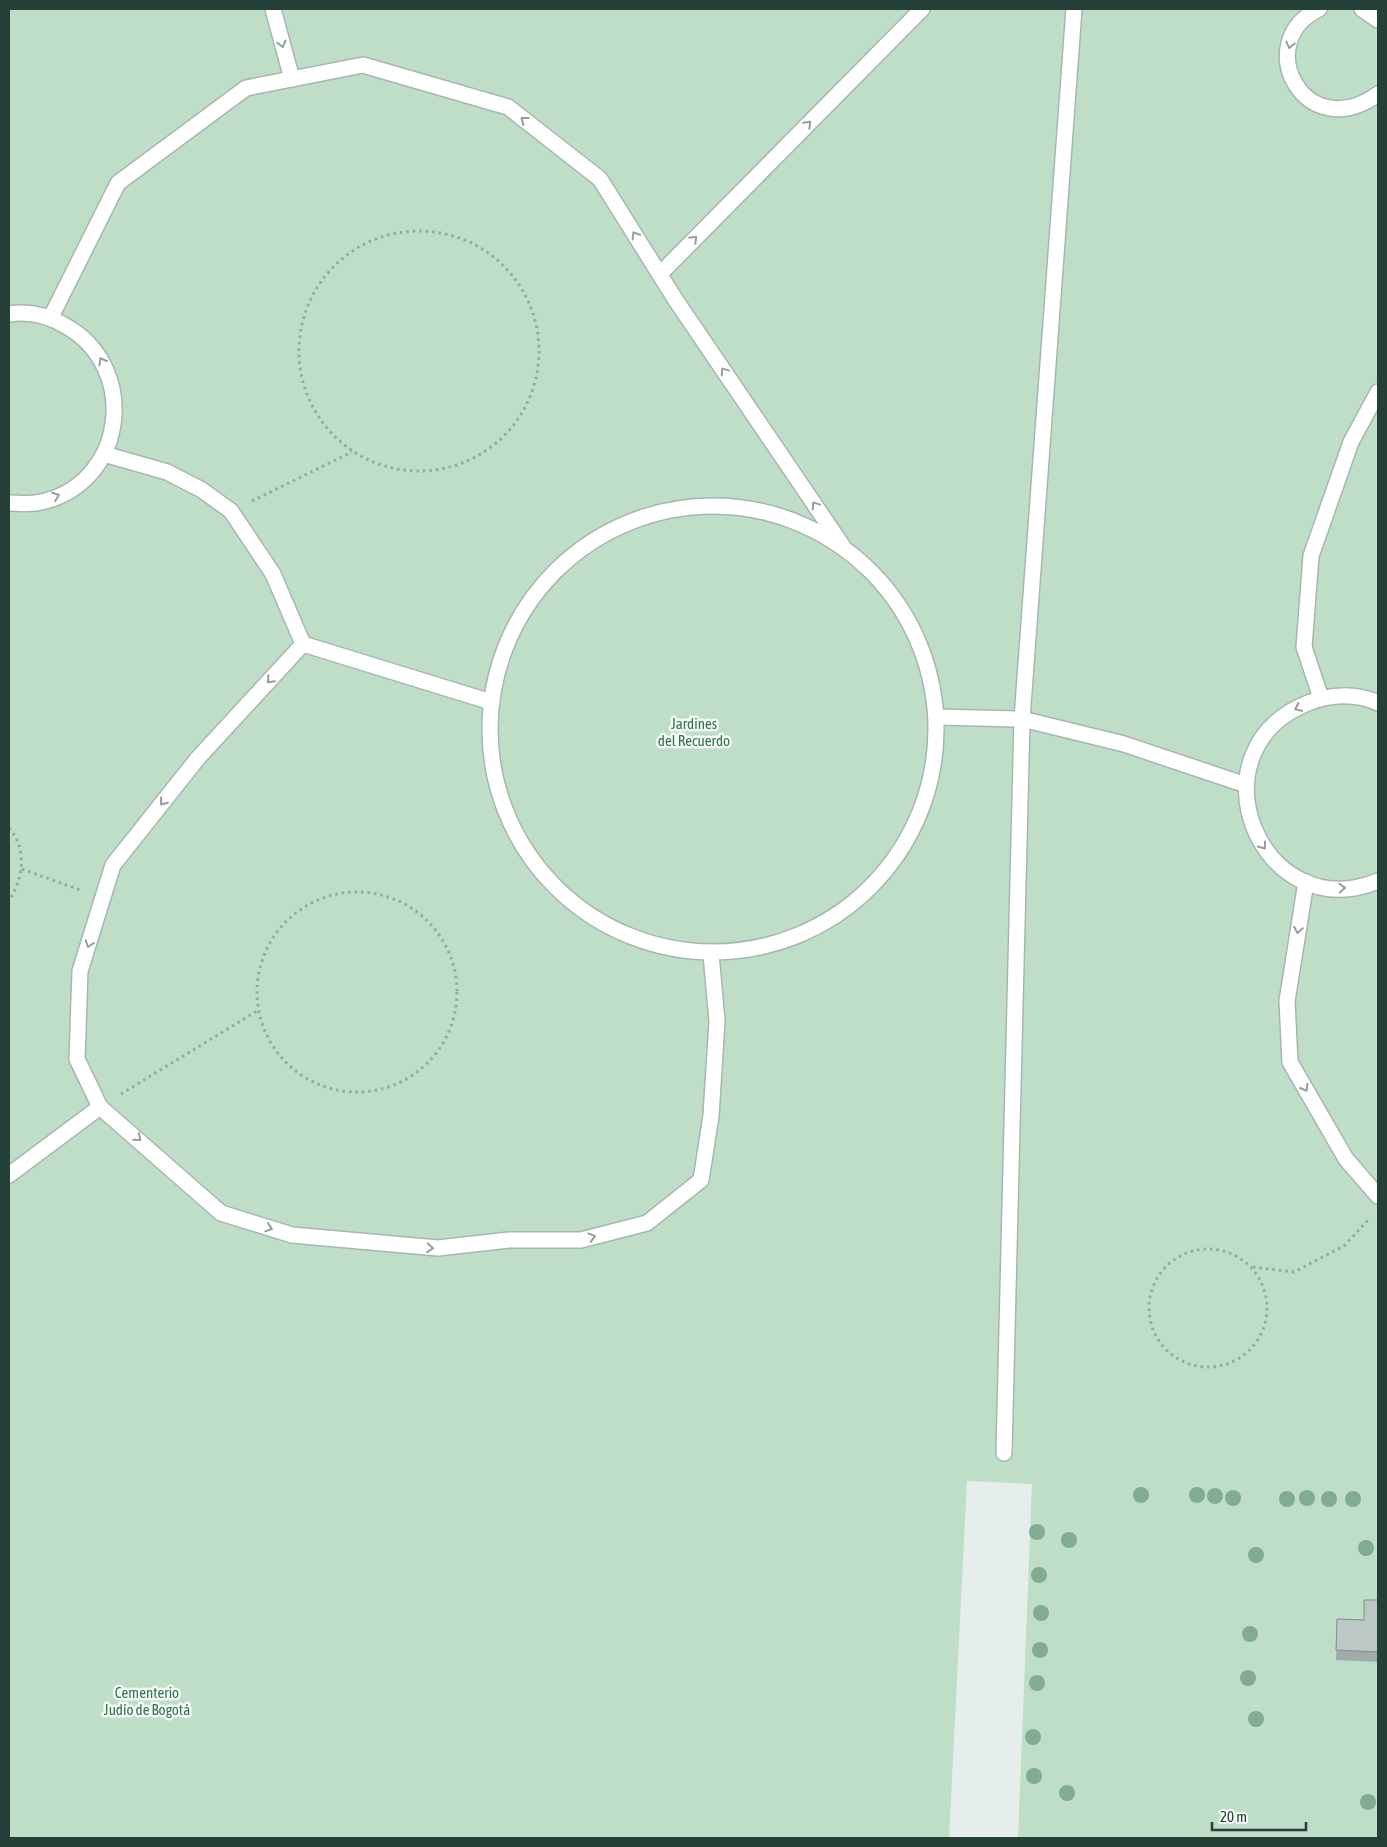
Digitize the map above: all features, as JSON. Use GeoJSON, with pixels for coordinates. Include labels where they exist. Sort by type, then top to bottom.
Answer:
{"type":"FeatureCollection","features":[{"type":"Feature","properties":{"kind":"lane"},"geometry":{"type":"LineString","coordinates":[[273,9],[292,79]]}},
{"type":"Feature","properties":{"kind":"lane"},"geometry":{"type":"LineString","coordinates":[[660,274],[922,9]]}},
{"type":"Feature","properties":{"kind":"lane"},"geometry":{"type":"LineString","coordinates":[[1004,1453],[1022,719],[1074,9]]}},
{"type":"Feature","properties":{"kind":"lane"},"geometry":{"type":"LineString","coordinates":[[1319,9],[1309,14],[1296,27],[1289,43],[1287,61],[1291,78],[1301,92],[1314,103],[1330,109],[1348,109],[1364,104],[1378,94]]}},
{"type":"Feature","properties":{"kind":"lane"},"geometry":{"type":"LineString","coordinates":[[1362,9],[1378,20]]}},
{"type":"Feature","properties":{"kind":"lane"},"geometry":{"type":"LineString","coordinates":[[51,318],[118,183],[246,88],[363,65],[508,107],[600,179],[660,274],[843,546],[892,592],[924,651],[938,717],[930,789],[899,856],[848,909],[783,942],[711,954],[636,940],[570,903],[519,846],[491,776],[488,701],[511,628],[557,566],[622,524],[697,506],[764,512],[773,513],[843,546]]}},
{"type":"Feature","properties":{"kind":"lane"},"geometry":{"type":"LineString","coordinates":[[9,314],[22,312],[51,318],[80,333],[102,358],[114,390],[115,422],[104,454],[87,477],[64,493],[36,502],[9,503]]}},
{"type":"Feature","properties":{"kind":"lane"},"geometry":{"type":"LineString","coordinates":[[1321,698],[1304,647],[1311,556],[1351,442],[1378,392]]}},
{"type":"Feature","properties":{"kind":"lane"},"geometry":{"type":"LineString","coordinates":[[104,454],[167,472],[202,490],[230,511],[272,574],[303,644],[488,701]]}},
{"type":"Feature","properties":{"kind":"lane"},"geometry":{"type":"LineString","coordinates":[[303,644],[198,758],[113,865],[80,971],[77,1059],[100,1107],[221,1212],[292,1235],[438,1248],[509,1240],[581,1240],[647,1223],[701,1180],[711,1116],[717,1021],[711,954]]}},
{"type":"Feature","properties":{"kind":"lane"},"geometry":{"type":"LineString","coordinates":[[1378,702],[1347,696],[1321,698],[1293,709],[1269,729],[1253,755],[1246,785],[1248,815],[1260,843],[1279,866],[1306,882],[1335,889],[1365,887],[1378,881]]}},
{"type":"Feature","properties":{"kind":"lane"},"geometry":{"type":"LineString","coordinates":[[938,717],[1022,719],[1124,744],[1246,785]]}},
{"type":"Feature","properties":{"kind":"lane"},"geometry":{"type":"LineString","coordinates":[[1306,882],[1288,1001],[1290,1062],[1346,1159],[1378,1196]]}},
{"type":"Feature","properties":{"kind":"lane"},"geometry":{"type":"LineString","coordinates":[[9,1174],[100,1107]]}},
{"type":"Feature","properties":{"kind":"path"},"geometry":{"type":"LineString","coordinates":[[425,231],[464,238],[498,259],[524,290],[539,328],[540,368],[528,406],[513,426],[503,439],[470,461],[430,472],[389,469],[352,452],[323,426],[304,391],[298,353],[302,324],[304,314],[322,280],[350,252],[386,235],[425,231]]}},
{"type":"Feature","properties":{"kind":"path"},"geometry":{"type":"LineString","coordinates":[[230,511],[352,452]]}},
{"type":"Feature","properties":{"kind":"path"},"geometry":{"type":"LineString","coordinates":[[9,828],[21,850],[22,869],[17,888],[9,901]]}},
{"type":"Feature","properties":{"kind":"path"},"geometry":{"type":"LineString","coordinates":[[22,869],[103,899]]}},
{"type":"Feature","properties":{"kind":"path"},"geometry":{"type":"LineString","coordinates":[[347,891],[381,894],[411,906],[436,929],[452,958],[458,991],[453,1023],[438,1052],[413,1076],[383,1089],[350,1092],[317,1085],[289,1067],[269,1041],[257,1011],[257,977],[267,945],[287,919],[315,900],[347,891]]}},
{"type":"Feature","properties":{"kind":"path"},"geometry":{"type":"LineString","coordinates":[[100,1107],[257,1011]]}},
{"type":"Feature","properties":{"kind":"path"},"geometry":{"type":"LineString","coordinates":[[1252,1267],[1263,1284],[1268,1304],[1266,1324],[1260,1336],[1243,1357],[1224,1366],[1204,1368],[1184,1363],[1167,1352],[1155,1336],[1149,1318],[1149,1299],[1155,1281],[1166,1266],[1182,1255],[1200,1249],[1219,1250],[1237,1256],[1252,1267],[1294,1272],[1344,1246],[1373,1214]]}},
{"type":"Feature","properties":{"kind":"green space","name":"Jardines del Recuerdo"},"geometry":{"type":"Polygon","coordinates":[[[9,9],[1378,9],[1378,1838],[1018,1838],[1032,1484],[967,1481],[949,1838],[9,1838],[9,9]]]}},
{"type":"Feature","properties":{"kind":"building"},"geometry":{"type":"Polygon","coordinates":[[[1364,1600],[1378,1600],[1378,1652],[1336,1650],[1337,1619],[1364,1620],[1364,1600]]]}},
{"type":"Feature","properties":{"kind":"park label","name":"Cementerio Judío de Bogotá"},"geometry":{"type":"Point","coordinates":[147,1700]}}]}
